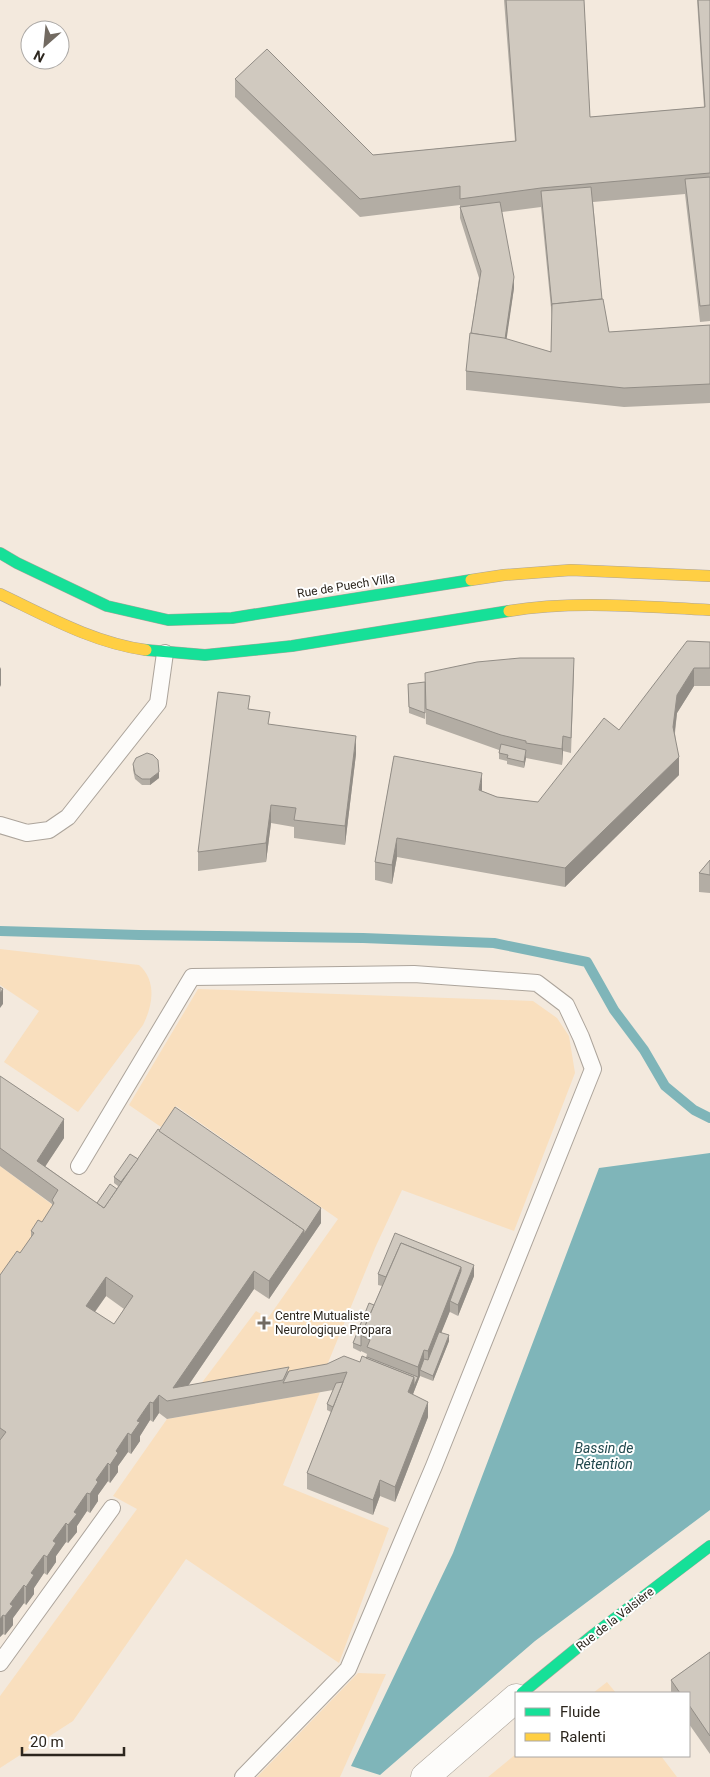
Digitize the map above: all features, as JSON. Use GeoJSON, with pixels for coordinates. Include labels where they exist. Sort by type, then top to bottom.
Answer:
{"type":"FeatureCollection","features":[{"type":"Feature","properties":{"kind":"main road","name":"Rue de Puech Villa"},"geometry":{"type":"LineString","coordinates":[[0,553],[108,606],[168,620],[232,618],[504,575],[571,570],[710,576]]}},
{"type":"Feature","properties":{"kind":"main road"},"geometry":{"type":"LineString","coordinates":[[0,594],[73,629],[128,648],[165,653],[205,655],[292,646],[531,607],[578,605],[710,610]]}},
{"type":"Feature","properties":{"kind":"main road","name":"Rue de la Valsière"},"geometry":{"type":"LineString","coordinates":[[523,1692],[593,1635],[710,1546]]}},
{"type":"Feature","properties":{"kind":"street"},"geometry":{"type":"LineString","coordinates":[[425,1777],[515,1699]]}},
{"type":"Feature","properties":{"kind":"lane"},"geometry":{"type":"LineString","coordinates":[[0,825],[27,833],[49,830],[68,817],[158,703],[165,653]]}},
{"type":"Feature","properties":{"kind":"lane"},"geometry":{"type":"LineString","coordinates":[[79,1166],[192,978],[414,974],[537,983],[566,1005],[581,1036],[593,1069],[438,1457],[348,1669],[243,1777]]}},
{"type":"Feature","properties":{"kind":"lane"},"geometry":{"type":"LineString","coordinates":[[0,1663],[112,1508]]}},
{"type":"Feature","properties":{"kind":"shaded area"},"geometry":{"type":"Polygon","coordinates":[[[0,949],[139,965],[149,978],[152,994],[143,1025],[78,1112],[4,1062],[39,1011],[0,985],[0,949]]]}},
{"type":"Feature","properties":{"kind":"shaded area"},"geometry":{"type":"Polygon","coordinates":[[[198,989],[533,1001],[557,1018],[569,1036],[575,1073],[514,1231],[402,1190],[375,1248],[321,1380],[185,1405],[256,1311],[268,1318],[338,1219],[176,1106],[161,1127],[129,1105],[198,989]]]}},
{"type":"Feature","properties":{"kind":"shaded area"},"geometry":{"type":"Polygon","coordinates":[[[0,1166],[58,1209],[0,1293],[0,1166]]]}},
{"type":"Feature","properties":{"kind":"shaded area"},"geometry":{"type":"Polygon","coordinates":[[[320,1392],[283,1485],[389,1528],[339,1663],[186,1559],[73,1721],[0,1768],[0,1696],[137,1509],[113,1496],[167,1419],[320,1392]]]}},
{"type":"Feature","properties":{"kind":"shaded area"},"geometry":{"type":"Polygon","coordinates":[[[358,1673],[386,1674],[340,1777],[257,1777],[358,1673]]]}},
{"type":"Feature","properties":{"kind":"shaded area"},"geometry":{"type":"Polygon","coordinates":[[[607,1682],[615,1692],[594,1692],[607,1682]]]}},
{"type":"Feature","properties":{"kind":"shaded area"},"geometry":{"type":"Polygon","coordinates":[[[515,1755],[515,1757],[662,1757],[677,1777],[488,1777],[515,1755]]]}},
{"type":"Feature","properties":{"kind":"water","name":"Bassin de Rétention"},"geometry":{"type":"Polygon","coordinates":[[[710,1153],[710,1510],[535,1641],[380,1775],[351,1766],[453,1553],[599,1168],[710,1153]]]}},
{"type":"Feature","properties":{"kind":"building"},"geometry":{"type":"Polygon","coordinates":[[[506,0],[584,0],[590,117],[705,107],[698,0],[710,0],[710,173],[541,188],[460,199],[460,186],[360,199],[235,79],[267,49],[373,155],[516,141],[506,0]]]}},
{"type":"Feature","properties":{"kind":"building"},"geometry":{"type":"Polygon","coordinates":[[[710,177],[710,305],[700,306],[685,179],[710,177]]]}},
{"type":"Feature","properties":{"kind":"building"},"geometry":{"type":"Polygon","coordinates":[[[591,187],[602,299],[552,304],[552,306],[541,191],[591,187]]]}},
{"type":"Feature","properties":{"kind":"building"},"geometry":{"type":"Polygon","coordinates":[[[500,202],[514,277],[505,339],[471,333],[481,271],[460,207],[500,202]]]}},
{"type":"Feature","properties":{"kind":"building"},"geometry":{"type":"Polygon","coordinates":[[[603,299],[609,332],[710,325],[710,384],[624,388],[466,371],[470,333],[504,338],[551,352],[552,304],[603,299]]]}},
{"type":"Feature","properties":{"kind":"building"},"geometry":{"type":"Polygon","coordinates":[[[687,641],[710,642],[710,668],[694,668],[677,695],[673,727],[679,757],[565,868],[397,838],[392,865],[375,862],[394,756],[482,773],[479,790],[497,797],[538,802],[604,718],[619,730],[687,641]]]}},
{"type":"Feature","properties":{"kind":"building"},"geometry":{"type":"Polygon","coordinates":[[[520,658],[574,658],[571,738],[563,736],[562,749],[526,743],[526,741],[501,735],[426,709],[425,673],[477,662],[520,658]]]}},
{"type":"Feature","properties":{"kind":"building"},"geometry":{"type":"Polygon","coordinates":[[[425,682],[425,713],[409,707],[408,684],[425,682]]]}},
{"type":"Feature","properties":{"kind":"building"},"geometry":{"type":"Polygon","coordinates":[[[218,692],[250,696],[248,709],[270,712],[268,724],[356,736],[345,826],[294,820],[296,808],[271,805],[266,843],[198,852],[218,692]]]}},
{"type":"Feature","properties":{"kind":"building"},"geometry":{"type":"Polygon","coordinates":[[[501,744],[526,750],[524,762],[507,758],[508,755],[499,753],[501,744]]]}},
{"type":"Feature","properties":{"kind":"building"},"geometry":{"type":"Polygon","coordinates":[[[147,753],[153,755],[158,760],[159,772],[150,779],[142,779],[135,774],[133,764],[136,758],[147,753]]]}},
{"type":"Feature","properties":{"kind":"building"},"geometry":{"type":"Polygon","coordinates":[[[710,860],[710,875],[699,873],[710,860]]]}},
{"type":"Feature","properties":{"kind":"building"},"geometry":{"type":"Polygon","coordinates":[[[0,1076],[64,1119],[37,1161],[104,1208],[158,1129],[304,1230],[269,1281],[254,1271],[173,1388],[289,1367],[283,1380],[167,1401],[159,1395],[153,1403],[150,1402],[137,1421],[140,1422],[131,1435],[128,1433],[116,1451],[118,1453],[110,1465],[108,1463],[96,1480],[98,1482],[90,1494],[87,1493],[74,1512],[77,1514],[68,1525],[66,1523],[53,1541],[56,1543],[47,1557],[44,1555],[31,1573],[34,1575],[26,1587],[24,1585],[10,1604],[13,1606],[0,1619],[0,1440],[6,1432],[0,1428],[0,1275],[17,1251],[20,1253],[34,1233],[31,1231],[38,1220],[42,1222],[54,1203],[52,1200],[58,1190],[0,1148],[0,1076]],[[106,1277],[86,1306],[114,1324],[133,1296],[106,1277]]]}},
{"type":"Feature","properties":{"kind":"building"},"geometry":{"type":"Polygon","coordinates":[[[175,1107],[321,1208],[304,1234],[304,1230],[159,1131],[175,1107]]]}},
{"type":"Feature","properties":{"kind":"building"},"geometry":{"type":"Polygon","coordinates":[[[130,1154],[138,1159],[121,1182],[114,1177],[130,1154]]]}},
{"type":"Feature","properties":{"kind":"building"},"geometry":{"type":"Polygon","coordinates":[[[110,1184],[117,1189],[104,1208],[97,1203],[110,1184]]]}},
{"type":"Feature","properties":{"kind":"building"},"geometry":{"type":"Polygon","coordinates":[[[395,1233],[474,1265],[458,1305],[450,1301],[461,1267],[401,1243],[386,1277],[378,1274],[395,1233]]]}},
{"type":"Feature","properties":{"kind":"building"},"geometry":{"type":"Polygon","coordinates":[[[401,1243],[461,1267],[428,1351],[424,1350],[418,1367],[367,1347],[370,1340],[361,1335],[401,1243]]]}},
{"type":"Feature","properties":{"kind":"building"},"geometry":{"type":"Polygon","coordinates":[[[369,1303],[374,1305],[361,1335],[361,1346],[353,1343],[369,1303]]]}},
{"type":"Feature","properties":{"kind":"building"},"geometry":{"type":"Polygon","coordinates":[[[439,1332],[449,1335],[433,1376],[420,1370],[424,1359],[428,1360],[439,1332]]]}},
{"type":"Feature","properties":{"kind":"building"},"geometry":{"type":"Polygon","coordinates":[[[344,1356],[360,1362],[362,1356],[414,1377],[408,1392],[428,1402],[395,1487],[380,1480],[373,1500],[307,1473],[347,1372],[283,1383],[289,1371],[327,1364],[344,1356]]]}},
{"type":"Feature","properties":{"kind":"building"},"geometry":{"type":"Polygon","coordinates":[[[367,1357],[418,1377],[414,1386],[414,1377],[367,1357]]]}},
{"type":"Feature","properties":{"kind":"building"},"geometry":{"type":"Polygon","coordinates":[[[343,1382],[333,1407],[327,1404],[336,1383],[343,1382]]]}},
{"type":"Feature","properties":{"kind":"building"},"geometry":{"type":"Polygon","coordinates":[[[710,1652],[710,1736],[690,1706],[690,1692],[679,1692],[671,1680],[710,1652]]]}},
{"type":"Feature","properties":{"kind":"waterway"},"geometry":{"type":"LineString","coordinates":[[0,931],[363,938],[494,943],[587,962],[614,1010],[644,1050],[665,1086],[694,1110],[710,1118]]}},
{"type":"Feature","properties":{"kind":"traffic: fast"},"geometry":{"type":"LineString","coordinates":[[0,553],[107,606],[168,620],[232,618],[471,580]]}},
{"type":"Feature","properties":{"kind":"traffic: fast"},"geometry":{"type":"LineString","coordinates":[[146,650],[205,655],[292,646],[509,611]]}},
{"type":"Feature","properties":{"kind":"traffic: fast"},"geometry":{"type":"LineString","coordinates":[[523,1692],[593,1635],[710,1546]]}},
{"type":"Feature","properties":{"kind":"traffic: slow"},"geometry":{"type":"LineString","coordinates":[[471,580],[504,575],[571,570],[710,576]]}},
{"type":"Feature","properties":{"kind":"traffic: slow"},"geometry":{"type":"LineString","coordinates":[[0,594],[89,635],[146,650]]}},
{"type":"Feature","properties":{"kind":"traffic: slow"},"geometry":{"type":"LineString","coordinates":[[509,611],[584,605],[710,610]]}},
{"type":"Feature","properties":{"kind":"place","name":"Centre Mutualiste Neurologique Propara"},"geometry":{"type":"Point","coordinates":[264,1323]}}]}
